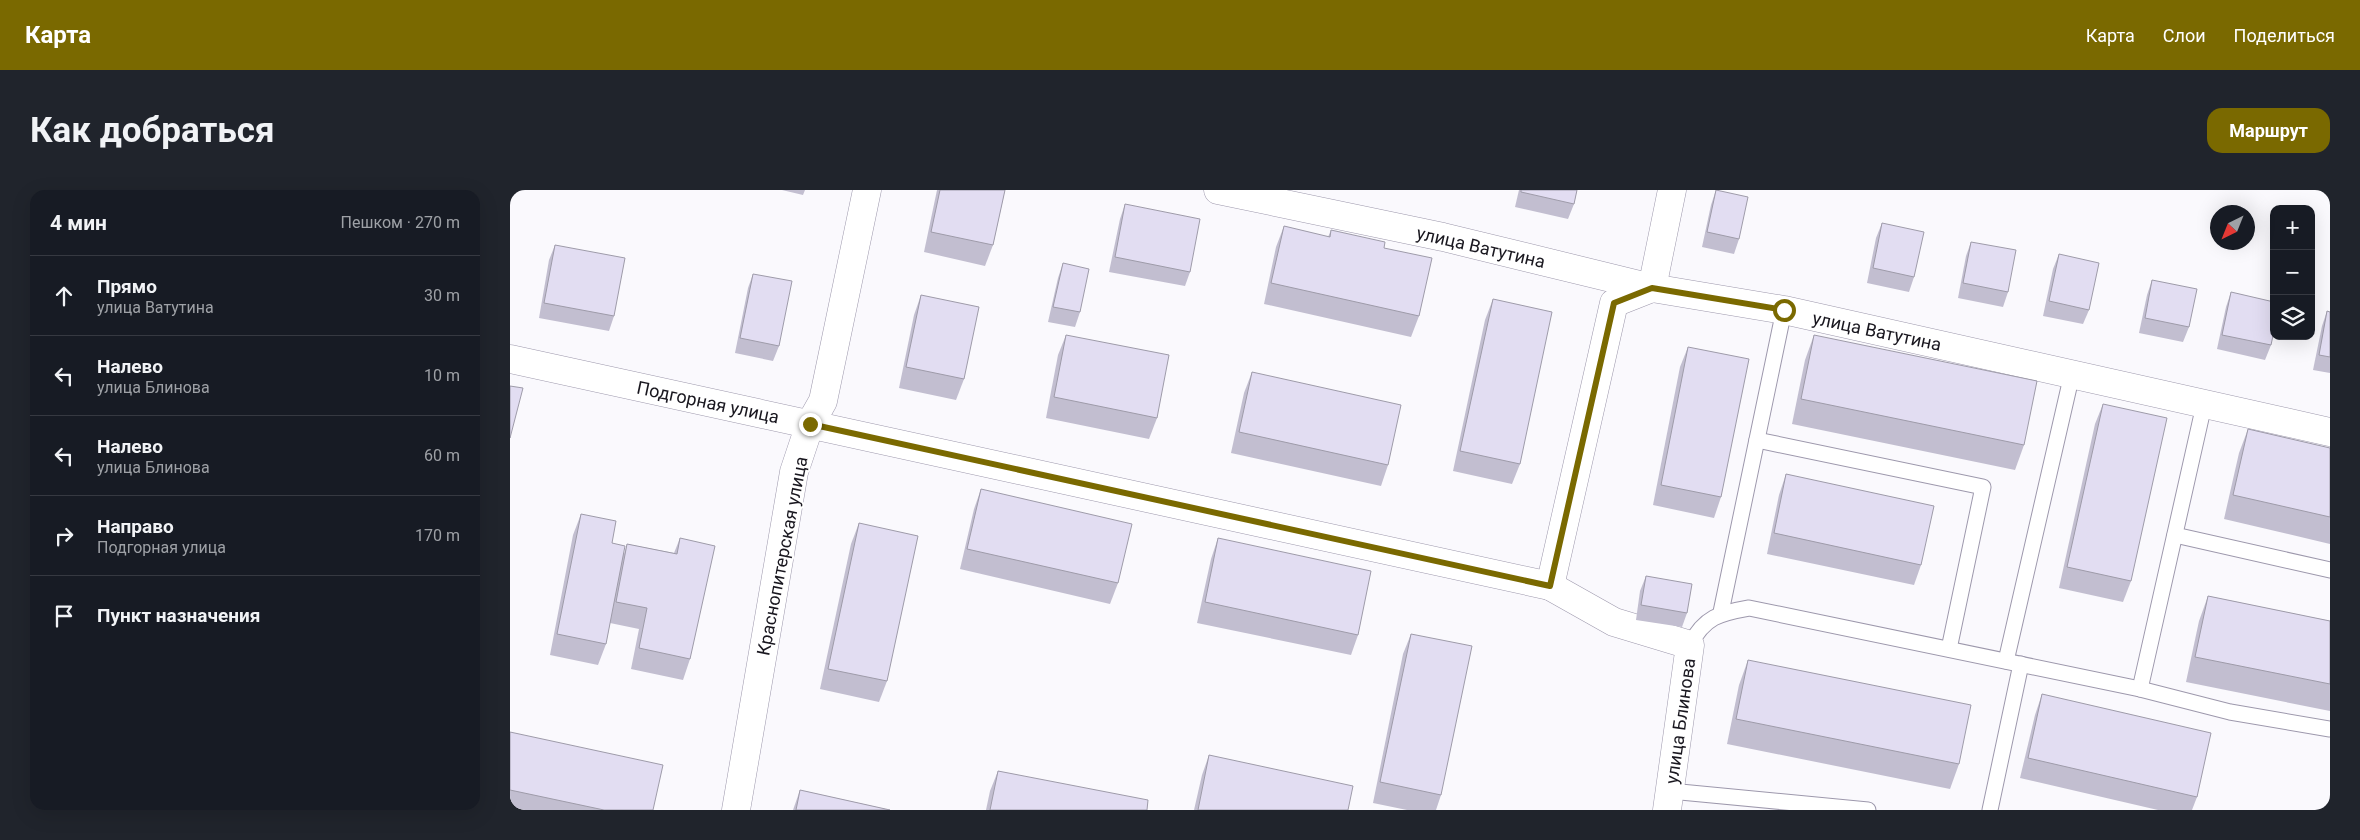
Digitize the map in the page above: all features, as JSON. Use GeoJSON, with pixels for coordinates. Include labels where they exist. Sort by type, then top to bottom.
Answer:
{"type":"FeatureCollection","features":[{"type":"Feature","properties":{"kind":"street","name":"Краснопитерская улица"},"geometry":{"type":"LineString","coordinates":[[736,810],[794,472],[810,424],[823,401],[867,190]]}},
{"type":"Feature","properties":{"kind":"street","name":"улица Ватутина"},"geometry":{"type":"LineString","coordinates":[[1218,190],[1443,237],[1652,288],[1784,310],[2330,432]]}},
{"type":"Feature","properties":{"kind":"street"},"geometry":{"type":"LineString","coordinates":[[1550,586],[1614,303],[1652,288],[1672,190]]}},
{"type":"Feature","properties":{"kind":"street","name":"Подгорная улица"},"geometry":{"type":"LineString","coordinates":[[510,359],[1550,586]]}},
{"type":"Feature","properties":{"kind":"street","name":"улица Блинова"},"geometry":{"type":"LineString","coordinates":[[1550,586],[1614,622],[1690,645],[1668,801]]}},
{"type":"Feature","properties":{"kind":"lane"},"geometry":{"type":"LineString","coordinates":[[1721,612],[1784,310]]}},
{"type":"Feature","properties":{"kind":"lane"},"geometry":{"type":"LineString","coordinates":[[1990,810],[2013,662],[2072,374]]}},
{"type":"Feature","properties":{"kind":"lane"},"geometry":{"type":"LineString","coordinates":[[2140,689],[2204,405]]}},
{"type":"Feature","properties":{"kind":"lane"},"geometry":{"type":"LineString","coordinates":[[1757,440],[1983,487],[1949,649]]}},
{"type":"Feature","properties":{"kind":"lane"},"geometry":{"type":"LineString","coordinates":[[2175,534],[2330,570]]}},
{"type":"Feature","properties":{"kind":"lane"},"geometry":{"type":"LineString","coordinates":[[1690,645],[1698,629],[1721,612],[1749,608],[2140,689],[2230,712],[2330,729]]}},
{"type":"Feature","properties":{"kind":"lane"},"geometry":{"type":"LineString","coordinates":[[1668,801],[1868,810]]}},
{"type":"Feature","properties":{"kind":"building"},"geometry":{"type":"Polygon","coordinates":[[[940,190],[1005,190],[993,245],[931,232],[940,190]]]}},
{"type":"Feature","properties":{"kind":"building"},"geometry":{"type":"Polygon","coordinates":[[[1521,190],[1577,190],[1574,204],[1521,192],[1521,190]]]}},
{"type":"Feature","properties":{"kind":"building"},"geometry":{"type":"Polygon","coordinates":[[[1716,190],[1748,197],[1739,239],[1707,232],[1716,190]]]}},
{"type":"Feature","properties":{"kind":"building"},"geometry":{"type":"Polygon","coordinates":[[[1125,204],[1200,219],[1190,272],[1115,257],[1125,204]]]}},
{"type":"Feature","properties":{"kind":"building"},"geometry":{"type":"Polygon","coordinates":[[[1882,223],[1924,232],[1914,277],[1873,268],[1882,223]]]}},
{"type":"Feature","properties":{"kind":"building"},"geometry":{"type":"Polygon","coordinates":[[[1284,226],[1330,237],[1331,230],[1385,242],[1384,248],[1432,258],[1419,316],[1271,283],[1284,226]]]}},
{"type":"Feature","properties":{"kind":"building"},"geometry":{"type":"Polygon","coordinates":[[[1971,242],[2016,250],[2008,292],[1963,283],[1971,242]]]}},
{"type":"Feature","properties":{"kind":"building"},"geometry":{"type":"Polygon","coordinates":[[[555,245],[625,258],[614,316],[544,303],[555,245]]]}},
{"type":"Feature","properties":{"kind":"building"},"geometry":{"type":"Polygon","coordinates":[[[2059,254],[2099,263],[2089,310],[2049,301],[2059,254]]]}},
{"type":"Feature","properties":{"kind":"building"},"geometry":{"type":"Polygon","coordinates":[[[1063,263],[1089,269],[1080,312],[1053,307],[1063,263]]]}},
{"type":"Feature","properties":{"kind":"building"},"geometry":{"type":"Polygon","coordinates":[[[753,274],[792,281],[779,346],[740,338],[753,274]]]}},
{"type":"Feature","properties":{"kind":"building"},"geometry":{"type":"Polygon","coordinates":[[[2152,280],[2197,289],[2189,327],[2145,318],[2152,280]]]}},
{"type":"Feature","properties":{"kind":"building"},"geometry":{"type":"Polygon","coordinates":[[[2231,292],[2270,301],[2271,345],[2222,335],[2231,292]]]}},
{"type":"Feature","properties":{"kind":"building"},"geometry":{"type":"Polygon","coordinates":[[[921,295],[979,307],[964,379],[906,367],[921,295]]]}},
{"type":"Feature","properties":{"kind":"building"},"geometry":{"type":"Polygon","coordinates":[[[1493,299],[1552,312],[1520,464],[1460,451],[1493,299]]]}},
{"type":"Feature","properties":{"kind":"building"},"geometry":{"type":"Polygon","coordinates":[[[2327,311],[2330,312],[2330,357],[2319,355],[2327,311]]]}},
{"type":"Feature","properties":{"kind":"building"},"geometry":{"type":"Polygon","coordinates":[[[1066,335],[1169,355],[1157,418],[1054,397],[1066,335]]]}},
{"type":"Feature","properties":{"kind":"building"},"geometry":{"type":"Polygon","coordinates":[[[1814,335],[2037,381],[2024,445],[1801,399],[1814,335]]]}},
{"type":"Feature","properties":{"kind":"building"},"geometry":{"type":"Polygon","coordinates":[[[1688,347],[1749,359],[1721,497],[1661,485],[1688,347]]]}},
{"type":"Feature","properties":{"kind":"building"},"geometry":{"type":"Polygon","coordinates":[[[1252,372],[1401,405],[1388,465],[1239,432],[1252,372]]]}},
{"type":"Feature","properties":{"kind":"building"},"geometry":{"type":"Polygon","coordinates":[[[510,386],[523,388],[510,438],[510,386]]]}},
{"type":"Feature","properties":{"kind":"building"},"geometry":{"type":"Polygon","coordinates":[[[2103,404],[2167,418],[2131,581],[2067,567],[2103,404]]]}},
{"type":"Feature","properties":{"kind":"building"},"geometry":{"type":"Polygon","coordinates":[[[2248,429],[2330,448],[2330,517],[2233,495],[2248,429]]]}},
{"type":"Feature","properties":{"kind":"building"},"geometry":{"type":"Polygon","coordinates":[[[1786,474],[1934,506],[1921,565],[1774,533],[1786,474]]]}},
{"type":"Feature","properties":{"kind":"building"},"geometry":{"type":"Polygon","coordinates":[[[981,489],[1132,524],[1118,583],[967,549],[981,489]]]}},
{"type":"Feature","properties":{"kind":"building"},"geometry":{"type":"Polygon","coordinates":[[[581,514],[616,521],[612,543],[625,546],[606,644],[557,634],[581,514]]]}},
{"type":"Feature","properties":{"kind":"building"},"geometry":{"type":"Polygon","coordinates":[[[859,523],[918,536],[887,681],[828,669],[859,523]]]}},
{"type":"Feature","properties":{"kind":"building"},"geometry":{"type":"Polygon","coordinates":[[[680,538],[715,546],[690,659],[639,648],[647,608],[616,602],[627,544],[677,554],[680,538]]]}},
{"type":"Feature","properties":{"kind":"building"},"geometry":{"type":"Polygon","coordinates":[[[1218,538],[1371,571],[1358,635],[1205,602],[1218,538]]]}},
{"type":"Feature","properties":{"kind":"building"},"geometry":{"type":"Polygon","coordinates":[[[1646,576],[1692,584],[1687,613],[1641,605],[1646,576]]]}},
{"type":"Feature","properties":{"kind":"building"},"geometry":{"type":"Polygon","coordinates":[[[2208,596],[2330,621],[2330,684],[2195,657],[2208,596]]]}},
{"type":"Feature","properties":{"kind":"building"},"geometry":{"type":"Polygon","coordinates":[[[1411,634],[1472,646],[1441,795],[1380,782],[1411,634]]]}},
{"type":"Feature","properties":{"kind":"building"},"geometry":{"type":"Polygon","coordinates":[[[1748,660],[1971,705],[1959,764],[1736,719],[1748,660]]]}},
{"type":"Feature","properties":{"kind":"building"},"geometry":{"type":"Polygon","coordinates":[[[2042,694],[2211,733],[2197,797],[2028,758],[2042,694]]]}},
{"type":"Feature","properties":{"kind":"building"},"geometry":{"type":"Polygon","coordinates":[[[510,732],[663,765],[653,810],[604,810],[510,790],[510,732]]]}},
{"type":"Feature","properties":{"kind":"building"},"geometry":{"type":"Polygon","coordinates":[[[1209,755],[1353,786],[1348,810],[1198,810],[1209,755]]]}},
{"type":"Feature","properties":{"kind":"building"},"geometry":{"type":"Polygon","coordinates":[[[998,771],[1148,800],[1147,810],[990,810],[998,771]]]}},
{"type":"Feature","properties":{"kind":"building"},"geometry":{"type":"Polygon","coordinates":[[[800,790],[890,810],[796,810],[800,790]]]}},
{"type":"Feature","properties":{"kind":"route"},"geometry":{"type":"LineString","coordinates":[[810,424],[1550,586],[1614,303],[1652,288],[1784,310]]}}]}
